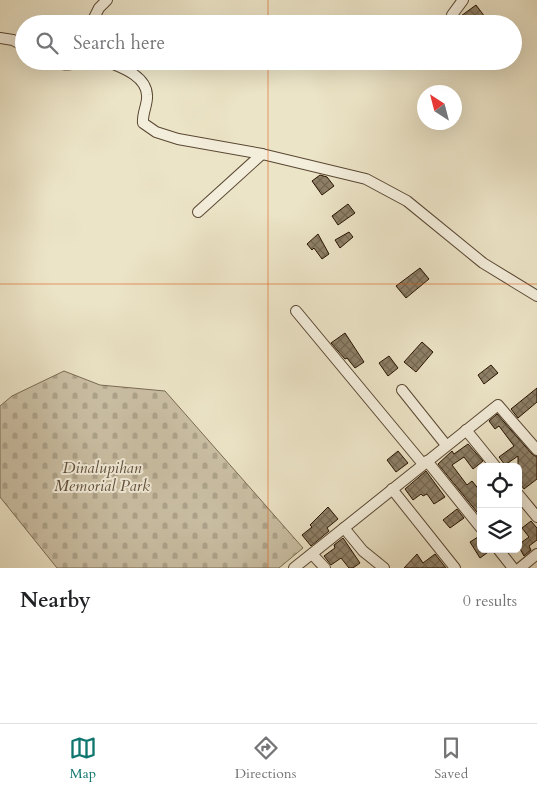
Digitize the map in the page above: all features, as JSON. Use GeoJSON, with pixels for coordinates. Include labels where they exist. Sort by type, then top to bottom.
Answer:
{"type":"FeatureCollection","features":[{"type":"Feature","properties":{"kind":"street"},"geometry":{"type":"LineString","coordinates":[[96,15],[106,0]]}},
{"type":"Feature","properties":{"kind":"street"},"geometry":{"type":"LineString","coordinates":[[452,15],[463,0]]}},
{"type":"Feature","properties":{"kind":"street"},"geometry":{"type":"LineString","coordinates":[[0,38],[15,41]]}},
{"type":"Feature","properties":{"kind":"street"},"geometry":{"type":"LineString","coordinates":[[127,70],[142,84],[147,95],[143,123],[156,132],[178,139],[262,154],[366,179],[407,201],[482,263],[537,296]]}},
{"type":"Feature","properties":{"kind":"street"},"geometry":{"type":"LineString","coordinates":[[198,212],[262,154]]}},
{"type":"Feature","properties":{"kind":"street"},"geometry":{"type":"LineString","coordinates":[[296,311],[477,523]]}},
{"type":"Feature","properties":{"kind":"street"},"geometry":{"type":"LineString","coordinates":[[402,390],[446,445]]}},
{"type":"Feature","properties":{"kind":"street"},"geometry":{"type":"LineString","coordinates":[[294,568],[498,405],[537,450]]}},
{"type":"Feature","properties":{"kind":"street"},"geometry":{"type":"LineString","coordinates":[[466,430],[493,463]]}},
{"type":"Feature","properties":{"kind":"street"},"geometry":{"type":"LineString","coordinates":[[392,489],[455,568]]}},
{"type":"Feature","properties":{"kind":"street"},"geometry":{"type":"LineString","coordinates":[[522,499],[537,517]]}},
{"type":"Feature","properties":{"kind":"street"},"geometry":{"type":"LineString","coordinates":[[344,528],[363,552],[384,568]]}},
{"type":"Feature","properties":{"kind":"street"},"geometry":{"type":"LineString","coordinates":[[501,553],[513,568]]}},
{"type":"Feature","properties":{"kind":"street"},"geometry":{"type":"LineString","coordinates":[[312,554],[325,568]]}},
{"type":"Feature","properties":{"kind":"street"},"geometry":{"type":"LineString","coordinates":[[520,568],[537,554]]}},
{"type":"Feature","properties":{"kind":"green space","name":"Dinalupihan Memorial Park"},"geometry":{"type":"Polygon","coordinates":[[[64,371],[100,385],[165,391],[303,548],[279,568],[57,568],[0,497],[0,406],[12,396],[64,371]]]}},
{"type":"Feature","properties":{"kind":"building"},"geometry":{"type":"Polygon","coordinates":[[[476,5],[484,15],[462,15],[476,5]]]}},
{"type":"Feature","properties":{"kind":"building"},"geometry":{"type":"Polygon","coordinates":[[[320,175],[327,177],[334,186],[322,195],[312,181],[320,175]]]}},
{"type":"Feature","properties":{"kind":"building"},"geometry":{"type":"Polygon","coordinates":[[[348,204],[355,213],[338,225],[332,216],[348,204]]]}},
{"type":"Feature","properties":{"kind":"building"},"geometry":{"type":"Polygon","coordinates":[[[349,232],[353,237],[340,248],[335,240],[349,232]]]}},
{"type":"Feature","properties":{"kind":"building"},"geometry":{"type":"Polygon","coordinates":[[[318,234],[329,254],[322,259],[314,248],[312,250],[307,244],[318,234]]]}},
{"type":"Feature","properties":{"kind":"building"},"geometry":{"type":"Polygon","coordinates":[[[420,268],[429,279],[406,298],[396,286],[420,268]]]}},
{"type":"Feature","properties":{"kind":"building"},"geometry":{"type":"Polygon","coordinates":[[[345,333],[364,362],[355,368],[331,343],[345,333]]]}},
{"type":"Feature","properties":{"kind":"building"},"geometry":{"type":"Polygon","coordinates":[[[422,342],[433,352],[416,372],[404,362],[422,342]]]}},
{"type":"Feature","properties":{"kind":"building"},"geometry":{"type":"Polygon","coordinates":[[[389,356],[398,368],[388,376],[379,363],[389,356]]]}},
{"type":"Feature","properties":{"kind":"building"},"geometry":{"type":"Polygon","coordinates":[[[491,365],[498,373],[484,384],[478,375],[491,365]]]}},
{"type":"Feature","properties":{"kind":"building"},"geometry":{"type":"Polygon","coordinates":[[[537,388],[537,402],[518,418],[511,409],[537,388]]]}},
{"type":"Feature","properties":{"kind":"building"},"geometry":{"type":"Polygon","coordinates":[[[497,414],[532,454],[537,457],[537,479],[524,489],[522,486],[522,463],[518,463],[518,456],[508,463],[504,463],[499,457],[514,446],[499,426],[495,429],[489,421],[497,414]]]}},
{"type":"Feature","properties":{"kind":"building"},"geometry":{"type":"Polygon","coordinates":[[[468,444],[483,461],[477,463],[477,466],[473,469],[464,457],[452,465],[467,485],[472,481],[477,487],[477,512],[438,464],[452,451],[454,454],[468,444]]]}},
{"type":"Feature","properties":{"kind":"building"},"geometry":{"type":"Polygon","coordinates":[[[398,451],[408,463],[396,472],[387,460],[398,451]]]}},
{"type":"Feature","properties":{"kind":"building"},"geometry":{"type":"Polygon","coordinates":[[[426,471],[445,497],[434,504],[427,494],[423,496],[421,494],[413,500],[405,489],[426,471]]]}},
{"type":"Feature","properties":{"kind":"building"},"geometry":{"type":"Polygon","coordinates":[[[328,507],[338,519],[327,528],[329,531],[311,546],[302,535],[312,527],[310,525],[328,507]]]}},
{"type":"Feature","properties":{"kind":"building"},"geometry":{"type":"Polygon","coordinates":[[[457,509],[464,518],[450,528],[443,520],[457,509]]]}},
{"type":"Feature","properties":{"kind":"building"},"geometry":{"type":"Polygon","coordinates":[[[531,521],[537,528],[537,540],[529,546],[531,550],[524,556],[522,542],[529,537],[522,528],[531,521]]]}},
{"type":"Feature","properties":{"kind":"building"},"geometry":{"type":"Polygon","coordinates":[[[343,538],[360,563],[353,568],[349,568],[341,558],[331,565],[324,556],[335,548],[334,545],[343,538]]]}},
{"type":"Feature","properties":{"kind":"building"},"geometry":{"type":"Polygon","coordinates":[[[477,538],[477,553],[487,553],[480,558],[470,542],[477,538]]]}},
{"type":"Feature","properties":{"kind":"building"},"geometry":{"type":"Polygon","coordinates":[[[417,554],[423,563],[435,554],[446,568],[404,568],[417,554]]]}}]}
